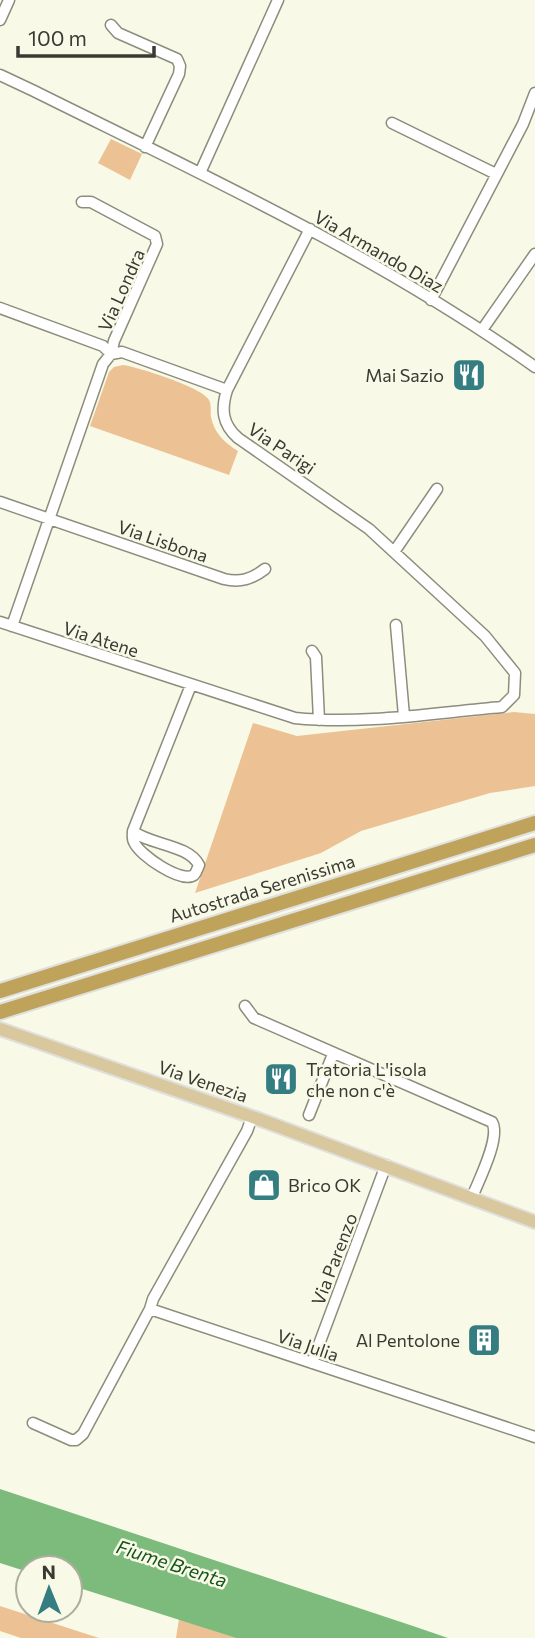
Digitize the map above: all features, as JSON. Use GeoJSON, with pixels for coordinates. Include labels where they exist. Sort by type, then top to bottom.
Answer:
{"type":"FeatureCollection","features":[{"type":"Feature","properties":{"kind":"highway","name":"Autostrada Serenissima"},"geometry":{"type":"LineString","coordinates":[[0,990],[535,823]]}},
{"type":"Feature","properties":{"kind":"highway"},"geometry":{"type":"LineString","coordinates":[[0,1012],[535,845]]}},
{"type":"Feature","properties":{"kind":"main road","name":"Via Venezia"},"geometry":{"type":"LineString","coordinates":[[0,1030],[386,1165],[535,1222]]}},
{"type":"Feature","properties":{"kind":"street"},"geometry":{"type":"LineString","coordinates":[[0,20],[9,0]]}},
{"type":"Feature","properties":{"kind":"street"},"geometry":{"type":"LineString","coordinates":[[200,173],[278,0]]}},
{"type":"Feature","properties":{"kind":"street"},"geometry":{"type":"LineString","coordinates":[[111,25],[118,33],[177,59],[180,66],[179,74],[145,147]]}},
{"type":"Feature","properties":{"kind":"street","name":"Via Armando Diaz"},"geometry":{"type":"LineString","coordinates":[[0,75],[310,229],[482,330],[535,368]]}},
{"type":"Feature","properties":{"kind":"street"},"geometry":{"type":"LineString","coordinates":[[431,300],[523,124],[535,93]]}},
{"type":"Feature","properties":{"kind":"street"},"geometry":{"type":"LineString","coordinates":[[392,123],[496,174]]}},
{"type":"Feature","properties":{"kind":"street","name":"Via Londra"},"geometry":{"type":"LineString","coordinates":[[82,202],[91,202],[144,229],[157,240],[156,249],[114,341],[111,354]]}},
{"type":"Feature","properties":{"kind":"street","name":"Via Parigi"},"geometry":{"type":"LineString","coordinates":[[310,229],[227,390],[223,416],[233,434],[369,529],[394,552],[492,645],[515,673],[515,691]]}},
{"type":"Feature","properties":{"kind":"street"},"geometry":{"type":"LineString","coordinates":[[482,330],[535,254]]}},
{"type":"Feature","properties":{"kind":"street","name":"Via Londra"},"geometry":{"type":"LineString","coordinates":[[0,308],[103,346],[111,354]]}},
{"type":"Feature","properties":{"kind":"street","name":"Via Londra"},"geometry":{"type":"LineString","coordinates":[[111,354],[122,352],[227,390]]}},
{"type":"Feature","properties":{"kind":"street"},"geometry":{"type":"LineString","coordinates":[[12,626],[103,364],[111,354]]}},
{"type":"Feature","properties":{"kind":"street"},"geometry":{"type":"LineString","coordinates":[[394,552],[437,489]]}},
{"type":"Feature","properties":{"kind":"street","name":"Via Lisbona"},"geometry":{"type":"LineString","coordinates":[[0,502],[231,581],[255,577],[265,569]]}},
{"type":"Feature","properties":{"kind":"street","name":"Via Atene"},"geometry":{"type":"LineString","coordinates":[[0,622],[283,715],[319,720],[502,707],[515,691]]}},
{"type":"Feature","properties":{"kind":"street"},"geometry":{"type":"LineString","coordinates":[[396,625],[404,716]]}},
{"type":"Feature","properties":{"kind":"street"},"geometry":{"type":"LineString","coordinates":[[312,651],[316,657],[319,720]]}},
{"type":"Feature","properties":{"kind":"street"},"geometry":{"type":"LineString","coordinates":[[132,831],[143,839],[157,841],[188,855],[199,865],[197,871],[190,877],[181,877],[149,859],[134,843],[132,831],[191,685]]}},
{"type":"Feature","properties":{"kind":"street"},"geometry":{"type":"LineString","coordinates":[[245,1006],[254,1018],[492,1122],[496,1129],[494,1140],[472,1196]]}},
{"type":"Feature","properties":{"kind":"street"},"geometry":{"type":"LineString","coordinates":[[309,1115],[333,1054]]}},
{"type":"Feature","properties":{"kind":"street"},"geometry":{"type":"LineString","coordinates":[[33,1423],[71,1440],[80,1437],[247,1131],[252,1117]]}},
{"type":"Feature","properties":{"kind":"street","name":"Via Parenzo"},"geometry":{"type":"LineString","coordinates":[[312,1363],[386,1165]]}},
{"type":"Feature","properties":{"kind":"street","name":"Via Julia"},"geometry":{"type":"LineString","coordinates":[[150,1309],[535,1437]]}},
{"type":"Feature","properties":{"kind":"shaded area"},"geometry":{"type":"Polygon","coordinates":[[[111,139],[142,154],[130,180],[98,163],[111,139]]]}},
{"type":"Feature","properties":{"kind":"shaded area"},"geometry":{"type":"Polygon","coordinates":[[[123,365],[170,379],[196,390],[209,400],[212,423],[217,433],[238,451],[229,475],[90,426],[109,372],[114,367],[123,365]]]}},
{"type":"Feature","properties":{"kind":"shaded area"},"geometry":{"type":"Polygon","coordinates":[[[514,712],[535,714],[535,786],[490,793],[361,831],[321,853],[195,893],[253,723],[297,736],[514,712]]]}},
{"type":"Feature","properties":{"kind":"shaded area"},"geometry":{"type":"Polygon","coordinates":[[[0,1606],[14,1611],[14,1624],[56,1624],[99,1638],[21,1638],[0,1631],[0,1606]]]}},
{"type":"Feature","properties":{"kind":"shaded area"},"geometry":{"type":"Polygon","coordinates":[[[179,1619],[236,1638],[176,1638],[179,1619]]]}},
{"type":"Feature","properties":{"kind":"water","name":"Fiume Brenta"},"geometry":{"type":"Polygon","coordinates":[[[0,1489],[448,1638],[236,1638],[84,1589],[84,1554],[14,1554],[14,1568],[0,1563],[0,1489]]]}},
{"type":"Feature","properties":{"kind":"place","name":"Mai Sazio"},"geometry":{"type":"Point","coordinates":[469,375]}},
{"type":"Feature","properties":{"kind":"place","name":"Tratoria L'isola che non c'è"},"geometry":{"type":"Point","coordinates":[281,1079]}},
{"type":"Feature","properties":{"kind":"place","name":"Brico OK"},"geometry":{"type":"Point","coordinates":[264,1185]}},
{"type":"Feature","properties":{"kind":"place","name":"Al Pentolone"},"geometry":{"type":"Point","coordinates":[484,1340]}}]}
